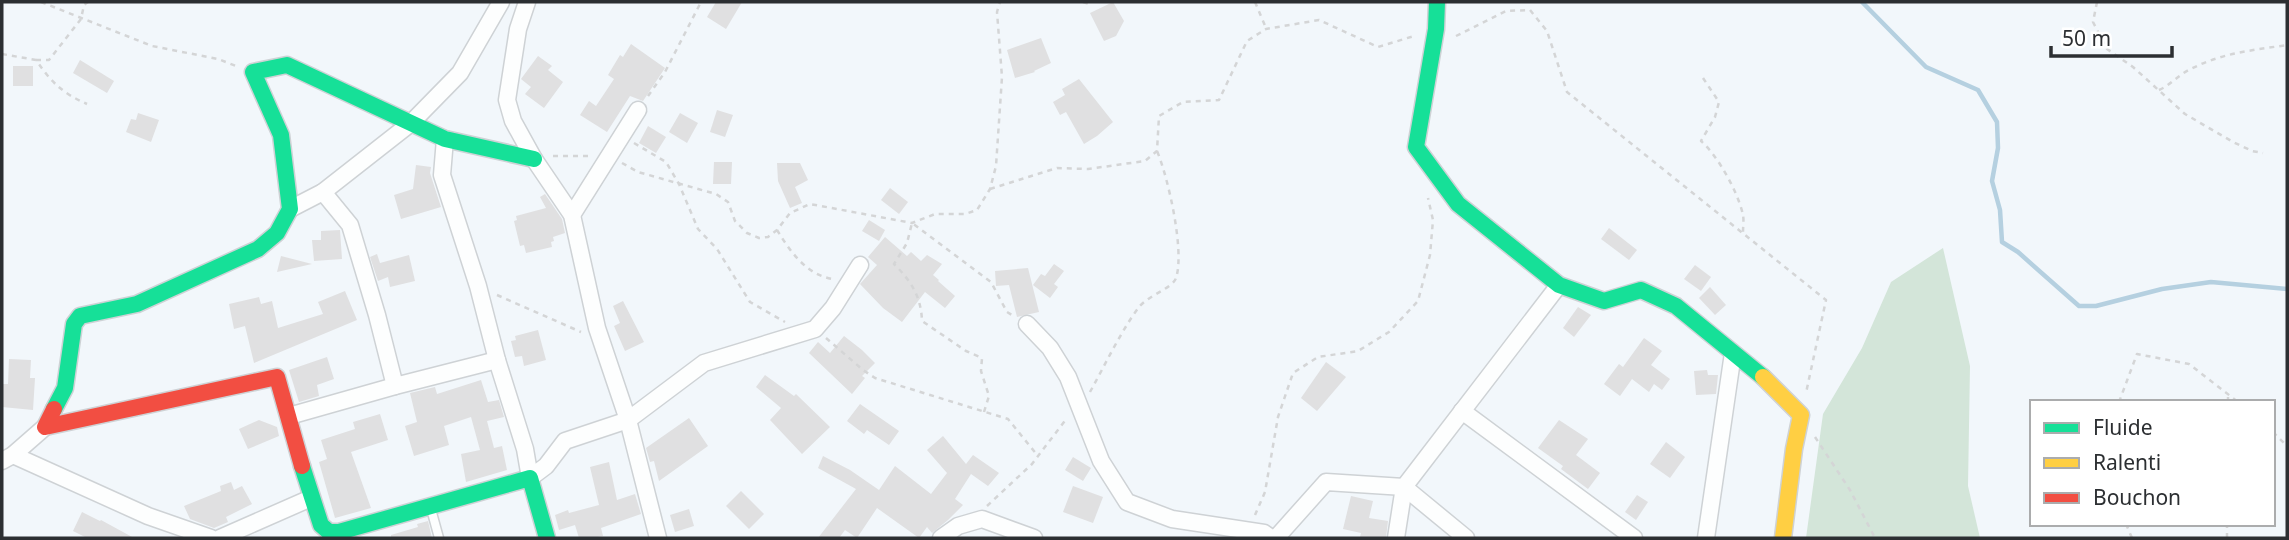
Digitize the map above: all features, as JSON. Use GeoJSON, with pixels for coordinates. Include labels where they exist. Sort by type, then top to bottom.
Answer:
{"type":"FeatureCollection","features":[{"type":"Feature","properties":{"kind":"street"},"geometry":{"type":"LineString","coordinates":[[211,538],[148,516],[7,458],[46,427],[65,388],[74,324],[80,316],[137,304],[258,249],[276,233],[290,209],[323,192],[411,123],[460,73],[501,2]]}},
{"type":"Feature","properties":{"kind":"street"},"geometry":{"type":"LineString","coordinates":[[527,2],[518,29],[508,100],[513,121],[534,159],[572,215],[602,341],[628,420],[658,538]]}},
{"type":"Feature","properties":{"kind":"street"},"geometry":{"type":"LineString","coordinates":[[1437,2],[1436,29],[1416,147],[1458,204],[1559,285],[1604,301],[1641,290],[1676,306],[1766,380],[1801,415],[1783,538]]}},
{"type":"Feature","properties":{"kind":"street"},"geometry":{"type":"LineString","coordinates":[[290,209],[281,135],[253,72],[287,65],[445,139],[534,159]]}},
{"type":"Feature","properties":{"kind":"street"},"geometry":{"type":"LineString","coordinates":[[572,215],[638,110]]}},
{"type":"Feature","properties":{"kind":"street"},"geometry":{"type":"LineString","coordinates":[[445,139],[442,174],[478,286],[547,538]]}},
{"type":"Feature","properties":{"kind":"street"},"geometry":{"type":"LineString","coordinates":[[323,192],[349,225],[377,315],[395,386]]}},
{"type":"Feature","properties":{"kind":"street"},"geometry":{"type":"LineString","coordinates":[[46,427],[277,377],[321,525],[329,532],[339,532],[530,478],[546,466],[565,442],[628,420],[704,363],[815,329],[860,265]]}},
{"type":"Feature","properties":{"kind":"street"},"geometry":{"type":"LineString","coordinates":[[1396,538],[1404,487],[1559,285]]}},
{"type":"Feature","properties":{"kind":"street"},"geometry":{"type":"LineString","coordinates":[[1027,324],[1050,348],[1068,377],[1101,461],[1127,502],[1172,519],[1264,533],[1274,538],[1326,482],[1404,487],[1466,538]]}},
{"type":"Feature","properties":{"kind":"street"},"geometry":{"type":"LineString","coordinates":[[1706,538],[1733,353]]}},
{"type":"Feature","properties":{"kind":"street"},"geometry":{"type":"LineString","coordinates":[[289,416],[497,360]]}},
{"type":"Feature","properties":{"kind":"street"},"geometry":{"type":"LineString","coordinates":[[1462,411],[1634,538]]}},
{"type":"Feature","properties":{"kind":"street"},"geometry":{"type":"LineString","coordinates":[[220,538],[311,498]]}},
{"type":"Feature","properties":{"kind":"street"},"geometry":{"type":"LineString","coordinates":[[941,538],[958,526],[982,519],[1034,538]]}},
{"type":"Feature","properties":{"kind":"lane"},"geometry":{"type":"LineString","coordinates":[[430,506],[439,538]]}},
{"type":"Feature","properties":{"kind":"path"},"geometry":{"type":"LineString","coordinates":[[41,2],[152,46],[218,59],[253,72]]}},
{"type":"Feature","properties":{"kind":"path"},"geometry":{"type":"LineString","coordinates":[[2,54],[49,60],[81,19],[83,5],[88,2]]}},
{"type":"Feature","properties":{"kind":"path"},"geometry":{"type":"LineString","coordinates":[[638,110],[666,72],[701,2]]}},
{"type":"Feature","properties":{"kind":"path"},"geometry":{"type":"LineString","coordinates":[[912,223],[935,214],[965,215],[977,210],[990,190],[996,166],[1002,77],[997,12],[1000,2]]}},
{"type":"Feature","properties":{"kind":"path"},"geometry":{"type":"LineString","coordinates":[[1083,2],[1088,4]]}},
{"type":"Feature","properties":{"kind":"path"},"geometry":{"type":"LineString","coordinates":[[1255,2],[1266,29]]}},
{"type":"Feature","properties":{"kind":"path"},"geometry":{"type":"LineString","coordinates":[[2097,2],[2093,22],[2107,50],[2133,67],[2185,114],[2234,142],[2263,153]]}},
{"type":"Feature","properties":{"kind":"path"},"geometry":{"type":"LineString","coordinates":[[982,519],[988,505],[1032,464],[1090,392],[1139,307],[1152,294],[1171,286],[1176,279],[1178,254],[1174,216],[1166,172],[1157,150],[1159,116],[1183,102],[1219,100],[1247,41],[1266,29],[1320,20],[1378,47],[1436,29],[1447,41],[1506,11],[1530,10],[1547,31],[1567,92],[1826,300],[1801,415],[1850,490],[1875,538]]}},
{"type":"Feature","properties":{"kind":"path"},"geometry":{"type":"LineString","coordinates":[[2159,90],[2189,69],[2228,54],[2287,45]]}},
{"type":"Feature","properties":{"kind":"path"},"geometry":{"type":"LineString","coordinates":[[36,60],[50,80],[70,97],[87,104]]}},
{"type":"Feature","properties":{"kind":"path"},"geometry":{"type":"LineString","coordinates":[[1703,78],[1719,102],[1715,117],[1701,141],[1711,150],[1735,195],[1743,216],[1743,233]]}},
{"type":"Feature","properties":{"kind":"path"},"geometry":{"type":"LineString","coordinates":[[990,190],[1057,168],[1088,169],[1145,161],[1157,150]]}},
{"type":"Feature","properties":{"kind":"path"},"geometry":{"type":"LineString","coordinates":[[534,159],[559,155],[609,156],[638,172],[716,194],[729,202],[735,220],[747,233],[759,238],[768,237],[777,230],[789,213],[810,204],[912,223],[991,282],[1007,312],[1027,324]]}},
{"type":"Feature","properties":{"kind":"path"},"geometry":{"type":"LineString","coordinates":[[1247,532],[1265,492],[1278,416],[1293,373],[1318,357],[1358,351],[1389,332],[1419,301],[1430,256],[1433,220],[1427,196]]}},
{"type":"Feature","properties":{"kind":"path"},"geometry":{"type":"LineString","coordinates":[[912,223],[906,243],[894,264],[912,282],[919,300],[922,321],[966,351],[982,358],[981,371],[989,396],[984,412]]}},
{"type":"Feature","properties":{"kind":"path"},"geometry":{"type":"LineString","coordinates":[[777,230],[791,253],[814,274],[850,281]]}},
{"type":"Feature","properties":{"kind":"path"},"geometry":{"type":"LineString","coordinates":[[478,286],[602,341]]}},
{"type":"Feature","properties":{"kind":"path"},"geometry":{"type":"LineString","coordinates":[[2120,400],[2137,354],[2189,364],[2236,400]]}},
{"type":"Feature","properties":{"kind":"path"},"geometry":{"type":"LineString","coordinates":[[2228,394],[2228,400]]}},
{"type":"Feature","properties":{"kind":"green space"},"geometry":{"type":"Polygon","coordinates":[[[1943,248],[1970,366],[1968,486],[1980,538],[1806,538],[1823,414],[1862,348],[1891,282],[1943,248]]]}},
{"type":"Feature","properties":{"kind":"building"},"geometry":{"type":"Polygon","coordinates":[[[716,2],[742,2],[726,29],[707,17],[716,2]]]}},
{"type":"Feature","properties":{"kind":"building"},"geometry":{"type":"Polygon","coordinates":[[[1113,2],[1124,21],[1116,36],[1104,41],[1090,13],[1113,2]]]}},
{"type":"Feature","properties":{"kind":"building"},"geometry":{"type":"Polygon","coordinates":[[[1041,38],[1051,63],[1035,72],[1015,78],[1007,50],[1041,38]]]}},
{"type":"Feature","properties":{"kind":"building"},"geometry":{"type":"Polygon","coordinates":[[[631,44],[665,68],[643,101],[630,96],[607,132],[580,115],[589,101],[596,106],[614,79],[608,75],[620,55],[623,57],[631,44]]]}},
{"type":"Feature","properties":{"kind":"building"},"geometry":{"type":"Polygon","coordinates":[[[538,56],[552,66],[548,70],[563,82],[544,108],[525,94],[531,87],[521,79],[538,56]]]}},
{"type":"Feature","properties":{"kind":"building"},"geometry":{"type":"Polygon","coordinates":[[[80,60],[114,81],[107,93],[73,73],[80,60]]]}},
{"type":"Feature","properties":{"kind":"building"},"geometry":{"type":"Polygon","coordinates":[[[13,66],[33,66],[33,86],[13,86],[13,66]]]}},
{"type":"Feature","properties":{"kind":"building"},"geometry":{"type":"Polygon","coordinates":[[[1079,79],[1113,122],[1084,144],[1066,112],[1060,115],[1053,102],[1065,95],[1062,89],[1079,79]]]}},
{"type":"Feature","properties":{"kind":"building"},"geometry":{"type":"Polygon","coordinates":[[[717,110],[733,115],[725,137],[710,132],[717,110]]]}},
{"type":"Feature","properties":{"kind":"building"},"geometry":{"type":"Polygon","coordinates":[[[138,113],[159,120],[151,142],[126,132],[131,119],[136,120],[138,113]]]}},
{"type":"Feature","properties":{"kind":"building"},"geometry":{"type":"Polygon","coordinates":[[[680,113],[698,123],[687,143],[669,132],[680,113]]]}},
{"type":"Feature","properties":{"kind":"building"},"geometry":{"type":"Polygon","coordinates":[[[648,126],[666,137],[656,153],[639,143],[648,126]]]}},
{"type":"Feature","properties":{"kind":"building"},"geometry":{"type":"Polygon","coordinates":[[[714,162],[732,162],[731,184],[713,184],[714,162]]]}},
{"type":"Feature","properties":{"kind":"building"},"geometry":{"type":"Polygon","coordinates":[[[777,163],[800,163],[808,180],[795,187],[802,203],[790,208],[778,181],[777,163]]]}},
{"type":"Feature","properties":{"kind":"building"},"geometry":{"type":"Polygon","coordinates":[[[416,165],[431,167],[430,173],[441,207],[401,219],[394,195],[413,189],[416,165]]]}},
{"type":"Feature","properties":{"kind":"building"},"geometry":{"type":"Polygon","coordinates":[[[890,188],[908,202],[899,214],[881,200],[890,188]]]}},
{"type":"Feature","properties":{"kind":"building"},"geometry":{"type":"Polygon","coordinates":[[[545,194],[562,219],[565,233],[553,237],[552,247],[526,253],[524,245],[520,246],[514,221],[517,220],[516,216],[546,208],[540,197],[545,194]]]}},
{"type":"Feature","properties":{"kind":"building"},"geometry":{"type":"Polygon","coordinates":[[[869,220],[885,230],[879,241],[862,231],[869,220]]]}},
{"type":"Feature","properties":{"kind":"building"},"geometry":{"type":"Polygon","coordinates":[[[1609,228],[1637,250],[1629,260],[1601,239],[1609,228]]]}},
{"type":"Feature","properties":{"kind":"building"},"geometry":{"type":"Polygon","coordinates":[[[340,230],[342,259],[314,261],[312,240],[321,240],[321,231],[340,230]]]}},
{"type":"Feature","properties":{"kind":"building"},"geometry":{"type":"Polygon","coordinates":[[[885,237],[907,256],[911,252],[921,261],[927,255],[942,264],[933,275],[955,296],[945,308],[925,292],[902,322],[883,308],[860,284],[877,265],[868,257],[885,237]]]}},
{"type":"Feature","properties":{"kind":"building"},"geometry":{"type":"Polygon","coordinates":[[[377,254],[380,263],[409,255],[415,281],[390,287],[388,277],[378,281],[370,257],[377,254]]]}},
{"type":"Feature","properties":{"kind":"building"},"geometry":{"type":"Polygon","coordinates":[[[281,256],[312,264],[277,272],[281,256]]]}},
{"type":"Feature","properties":{"kind":"building"},"geometry":{"type":"Polygon","coordinates":[[[1054,264],[1064,271],[1054,284],[1058,287],[1050,298],[1033,285],[1041,274],[1045,276],[1054,264]]]}},
{"type":"Feature","properties":{"kind":"building"},"geometry":{"type":"Polygon","coordinates":[[[1695,265],[1711,277],[1701,291],[1684,279],[1695,265]]]}},
{"type":"Feature","properties":{"kind":"building"},"geometry":{"type":"Polygon","coordinates":[[[1028,268],[1039,312],[1017,317],[1009,285],[996,286],[995,271],[1028,268]]]}},
{"type":"Feature","properties":{"kind":"building"},"geometry":{"type":"Polygon","coordinates":[[[1710,287],[1726,305],[1715,315],[1699,298],[1710,287]]]}},
{"type":"Feature","properties":{"kind":"building"},"geometry":{"type":"Polygon","coordinates":[[[345,291],[357,320],[254,363],[245,326],[234,329],[229,304],[259,297],[261,304],[272,301],[278,328],[323,314],[318,302],[345,291]]]}},
{"type":"Feature","properties":{"kind":"building"},"geometry":{"type":"Polygon","coordinates":[[[623,301],[644,342],[625,351],[614,326],[620,323],[613,306],[623,301]]]}},
{"type":"Feature","properties":{"kind":"building"},"geometry":{"type":"Polygon","coordinates":[[[1578,307],[1591,315],[1574,337],[1563,328],[1578,307]]]}},
{"type":"Feature","properties":{"kind":"building"},"geometry":{"type":"Polygon","coordinates":[[[538,330],[546,360],[524,366],[522,356],[515,357],[511,341],[516,340],[515,336],[538,330]]]}},
{"type":"Feature","properties":{"kind":"building"},"geometry":{"type":"Polygon","coordinates":[[[844,336],[875,363],[862,376],[865,378],[852,394],[809,353],[818,342],[830,353],[844,336]]]}},
{"type":"Feature","properties":{"kind":"building"},"geometry":{"type":"Polygon","coordinates":[[[1644,338],[1662,351],[1651,365],[1670,379],[1662,390],[1654,384],[1649,392],[1632,379],[1620,396],[1604,384],[1619,364],[1623,367],[1644,338]]]}},
{"type":"Feature","properties":{"kind":"building"},"geometry":{"type":"Polygon","coordinates":[[[327,357],[334,379],[317,385],[319,396],[299,402],[289,370],[327,357]]]}},
{"type":"Feature","properties":{"kind":"building"},"geometry":{"type":"Polygon","coordinates":[[[9,359],[31,360],[30,378],[35,378],[33,410],[2,407],[2,384],[8,384],[9,359]]]}},
{"type":"Feature","properties":{"kind":"building"},"geometry":{"type":"Polygon","coordinates":[[[1326,362],[1346,377],[1317,411],[1301,398],[1326,362]]]}},
{"type":"Feature","properties":{"kind":"building"},"geometry":{"type":"Polygon","coordinates":[[[1707,370],[1708,375],[1718,375],[1716,394],[1696,395],[1694,371],[1707,370]]]}},
{"type":"Feature","properties":{"kind":"building"},"geometry":{"type":"Polygon","coordinates":[[[765,375],[794,396],[796,394],[830,427],[802,454],[770,420],[781,408],[756,387],[765,375]]]}},
{"type":"Feature","properties":{"kind":"building"},"geometry":{"type":"Polygon","coordinates":[[[481,380],[488,402],[499,400],[504,417],[487,421],[494,448],[502,446],[507,470],[466,482],[461,454],[480,450],[471,417],[444,426],[449,445],[414,456],[405,426],[417,422],[410,393],[435,387],[437,394],[481,380]]]}},
{"type":"Feature","properties":{"kind":"building"},"geometry":{"type":"Polygon","coordinates":[[[860,404],[899,431],[889,445],[867,430],[864,434],[847,421],[860,404]]]}},
{"type":"Feature","properties":{"kind":"building"},"geometry":{"type":"Polygon","coordinates":[[[380,414],[388,440],[351,452],[371,508],[335,518],[319,462],[327,459],[321,440],[355,429],[353,422],[380,414]]]}},
{"type":"Feature","properties":{"kind":"building"},"geometry":{"type":"Polygon","coordinates":[[[689,418],[708,446],[659,481],[654,461],[650,462],[646,448],[689,418]]]}},
{"type":"Feature","properties":{"kind":"building"},"geometry":{"type":"Polygon","coordinates":[[[259,420],[277,427],[279,436],[248,449],[239,429],[259,420]]]}},
{"type":"Feature","properties":{"kind":"building"},"geometry":{"type":"Polygon","coordinates":[[[1559,420],[1588,439],[1576,455],[1600,473],[1588,489],[1538,448],[1559,420]]]}},
{"type":"Feature","properties":{"kind":"building"},"geometry":{"type":"Polygon","coordinates":[[[943,436],[966,464],[973,455],[999,473],[988,486],[971,474],[955,499],[963,505],[948,520],[932,533],[927,527],[919,538],[877,508],[857,538],[845,530],[839,538],[818,538],[856,489],[818,468],[823,456],[879,490],[895,466],[931,494],[947,473],[927,450],[943,436]]]}},
{"type":"Feature","properties":{"kind":"building"},"geometry":{"type":"Polygon","coordinates":[[[1666,442],[1685,457],[1670,478],[1650,464],[1666,442]]]}},
{"type":"Feature","properties":{"kind":"building"},"geometry":{"type":"Polygon","coordinates":[[[1073,457],[1091,468],[1083,481],[1065,470],[1073,457]]]}},
{"type":"Feature","properties":{"kind":"building"},"geometry":{"type":"Polygon","coordinates":[[[609,462],[617,500],[635,494],[641,514],[601,528],[603,536],[593,538],[579,538],[575,525],[559,530],[555,515],[599,505],[590,467],[609,462]]]}},
{"type":"Feature","properties":{"kind":"building"},"geometry":{"type":"Polygon","coordinates":[[[231,482],[234,490],[242,486],[252,504],[226,517],[228,522],[214,528],[190,519],[184,506],[221,491],[220,486],[231,482]]]}},
{"type":"Feature","properties":{"kind":"building"},"geometry":{"type":"Polygon","coordinates":[[[1073,486],[1103,497],[1093,523],[1063,512],[1073,486]]]}},
{"type":"Feature","properties":{"kind":"building"},"geometry":{"type":"Polygon","coordinates":[[[741,491],[764,514],[749,529],[726,506],[741,491]]]}},
{"type":"Feature","properties":{"kind":"building"},"geometry":{"type":"Polygon","coordinates":[[[1637,495],[1648,502],[1636,520],[1625,512],[1637,495]]]}},
{"type":"Feature","properties":{"kind":"building"},"geometry":{"type":"Polygon","coordinates":[[[1351,496],[1373,501],[1369,518],[1388,521],[1386,538],[1360,537],[1361,533],[1343,529],[1351,496]]]}},
{"type":"Feature","properties":{"kind":"building"},"geometry":{"type":"Polygon","coordinates":[[[689,509],[694,526],[675,532],[670,515],[689,509]]]}},
{"type":"Feature","properties":{"kind":"building"},"geometry":{"type":"Polygon","coordinates":[[[82,512],[134,538],[87,538],[73,531],[82,512]]]}},
{"type":"Feature","properties":{"kind":"building"},"geometry":{"type":"Polygon","coordinates":[[[428,521],[432,538],[391,538],[391,535],[428,521]]]}},
{"type":"Feature","properties":{"kind":"waterway"},"geometry":{"type":"LineString","coordinates":[[1862,2],[1926,67],[1978,90],[1997,122],[1998,148],[1992,181],[2000,210],[2002,242],[2018,252],[2079,306],[2096,306],[2162,289],[2211,282],[2287,289]]}},
{"type":"Feature","properties":{"kind":"traffic: fast"},"geometry":{"type":"LineString","coordinates":[[1437,2],[1436,29],[1416,147],[1458,204],[1559,285],[1604,301],[1641,290],[1676,306],[1763,377]]}},
{"type":"Feature","properties":{"kind":"traffic: fast"},"geometry":{"type":"LineString","coordinates":[[54,409],[65,388],[74,324],[80,316],[137,304],[258,249],[277,233],[290,209],[281,135],[253,72],[287,65],[445,139],[534,159]]}},
{"type":"Feature","properties":{"kind":"traffic: fast"},"geometry":{"type":"LineString","coordinates":[[302,466],[321,525],[329,532],[339,532],[530,478],[547,538]]}},
{"type":"Feature","properties":{"kind":"traffic: slow"},"geometry":{"type":"LineString","coordinates":[[1763,377],[1801,415],[1783,538]]}},
{"type":"Feature","properties":{"kind":"traffic: jam"},"geometry":{"type":"LineString","coordinates":[[54,409],[45,427],[277,377],[302,466]]}}]}
